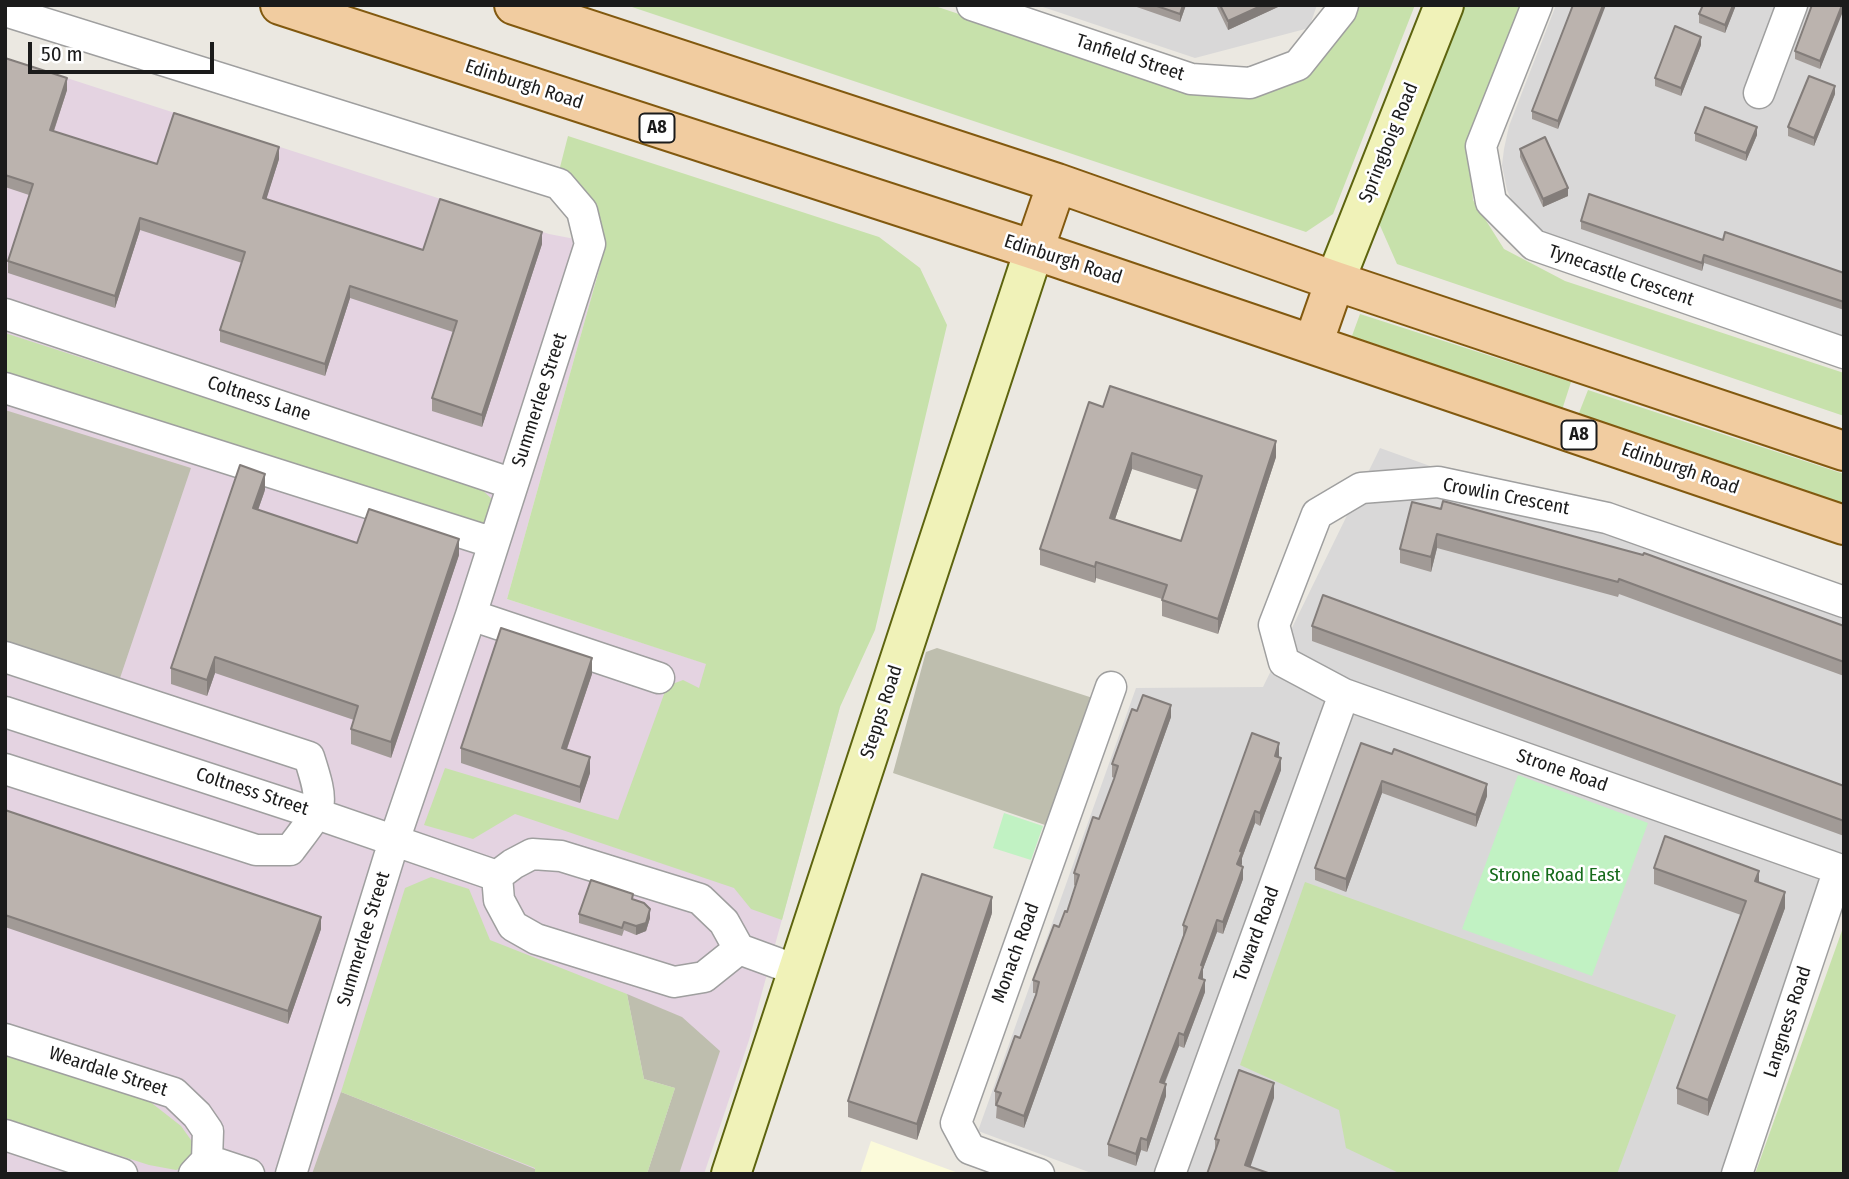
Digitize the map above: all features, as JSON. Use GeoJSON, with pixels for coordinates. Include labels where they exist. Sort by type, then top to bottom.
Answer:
{"type":"FeatureCollection","features":[{"type":"Feature","properties":{"kind":"main road","name":"Edinburgh Road"},"geometry":{"type":"LineString","coordinates":[[280,5],[1034,250],[1844,525]]}},
{"type":"Feature","properties":{"kind":"main road"},"geometry":{"type":"LineString","coordinates":[[514,5],[1057,183],[1335,281],[1844,451]]}},
{"type":"Feature","properties":{"kind":"main road","name":"Springboig Road"},"geometry":{"type":"LineString","coordinates":[[1335,281],[1444,5]]}},
{"type":"Feature","properties":{"kind":"main road"},"geometry":{"type":"LineString","coordinates":[[1034,250],[1057,183]]}},
{"type":"Feature","properties":{"kind":"main road","name":"Stepps Road"},"geometry":{"type":"LineString","coordinates":[[731,1174],[1034,250]]}},
{"type":"Feature","properties":{"kind":"main road"},"geometry":{"type":"LineString","coordinates":[[1314,344],[1335,281]]}},
{"type":"Feature","properties":{"kind":"street","name":"Tanfield Street"},"geometry":{"type":"LineString","coordinates":[[972,5],[1191,79],[1250,83],[1298,65],[1343,5]]}},
{"type":"Feature","properties":{"kind":"street","name":"Tynecastle Crescent"},"geometry":{"type":"LineString","coordinates":[[1537,5],[1481,146],[1491,202],[1534,245],[1844,353]]}},
{"type":"Feature","properties":{"kind":"street"},"geometry":{"type":"LineString","coordinates":[[1759,93],[1792,5]]}},
{"type":"Feature","properties":{"kind":"street","name":"Summerlee Street"},"geometry":{"type":"LineString","coordinates":[[5,11],[559,184],[582,211],[590,244],[471,615],[394,841],[291,1174]]}},
{"type":"Feature","properties":{"kind":"street","name":"Coltness Lane"},"geometry":{"type":"LineString","coordinates":[[5,314],[513,484]]}},
{"type":"Feature","properties":{"kind":"street"},"geometry":{"type":"LineString","coordinates":[[5,388],[494,543]]}},
{"type":"Feature","properties":{"kind":"street","name":"Crowlin Crescent"},"geometry":{"type":"LineString","coordinates":[[1284,662],[1274,625],[1317,514],[1361,488],[1438,482],[1607,518],[1844,602]]}},
{"type":"Feature","properties":{"kind":"street"},"geometry":{"type":"LineString","coordinates":[[471,615],[659,678]]}},
{"type":"Feature","properties":{"kind":"street"},"geometry":{"type":"LineString","coordinates":[[5,657],[309,757],[321,793],[317,814],[290,850],[256,850],[5,769]]}},
{"type":"Feature","properties":{"kind":"street","name":"Strone Road"},"geometry":{"type":"LineString","coordinates":[[1284,662],[1344,694],[1841,870]]}},
{"type":"Feature","properties":{"kind":"street","name":"Monach Road"},"geometry":{"type":"LineString","coordinates":[[1039,1174],[970,1149],[956,1123],[1111,687]]}},
{"type":"Feature","properties":{"kind":"street","name":"Toward Road"},"geometry":{"type":"LineString","coordinates":[[1170,1174],[1344,694]]}},
{"type":"Feature","properties":{"kind":"street","name":"Coltness Street"},"geometry":{"type":"LineString","coordinates":[[5,712],[317,814],[497,877]]}},
{"type":"Feature","properties":{"kind":"street"},"geometry":{"type":"LineString","coordinates":[[739,949],[704,977],[674,982],[536,939],[513,926],[499,900],[497,877],[532,854],[561,856],[700,899],[724,922],[739,949],[799,971]]}},
{"type":"Feature","properties":{"kind":"street","name":"Langness Road"},"geometry":{"type":"LineString","coordinates":[[1737,1174],[1841,870]]}},
{"type":"Feature","properties":{"kind":"street","name":"Weardale Street"},"geometry":{"type":"LineString","coordinates":[[5,1038],[174,1093],[198,1115],[208,1131],[201,1167],[248,1174]]}},
{"type":"Feature","properties":{"kind":"street"},"geometry":{"type":"LineString","coordinates":[[5,1135],[122,1174]]}},
{"type":"Feature","properties":{"kind":"shaded area"},"geometry":{"type":"Polygon","coordinates":[[[1037,5],[1317,5],[1309,28],[1195,58],[1037,5]]]}},
{"type":"Feature","properties":{"kind":"shaded area"},"geometry":{"type":"Polygon","coordinates":[[[1556,5],[1844,5],[1844,342],[1555,244],[1516,210],[1507,190],[1502,165],[1504,149],[1509,126],[1556,5]]]}},
{"type":"Feature","properties":{"kind":"shaded area"},"geometry":{"type":"Polygon","coordinates":[[[5,58],[549,234],[606,245],[507,599],[840,707],[749,1040],[704,1174],[5,1174],[5,58]]]}},
{"type":"Feature","properties":{"kind":"shaded area"},"geometry":{"type":"Polygon","coordinates":[[[5,410],[191,468],[119,681],[5,644],[5,410]]]}},
{"type":"Feature","properties":{"kind":"shaded area"},"geometry":{"type":"Polygon","coordinates":[[[1380,448],[1844,615],[1844,853],[1836,851],[1722,1174],[1094,1174],[978,1131],[1136,688],[1263,687],[1380,448]]]}},
{"type":"Feature","properties":{"kind":"shaded area"},"geometry":{"type":"Polygon","coordinates":[[[937,648],[1096,699],[1048,826],[893,773],[926,652],[937,648]]]}},
{"type":"Feature","properties":{"kind":"shaded area"},"geometry":{"type":"Polygon","coordinates":[[[627,994],[682,1017],[720,1051],[679,1174],[647,1174],[675,1088],[644,1079],[627,994]]]}},
{"type":"Feature","properties":{"kind":"shaded area"},"geometry":{"type":"Polygon","coordinates":[[[341,1092],[535,1169],[535,1174],[312,1174],[341,1092]]]}},
{"type":"Feature","properties":{"kind":"shaded area"},"geometry":{"type":"Polygon","coordinates":[[[871,1141],[961,1174],[860,1174],[871,1141]]]}},
{"type":"Feature","properties":{"kind":"green space"},"geometry":{"type":"Polygon","coordinates":[[[626,5],[932,5],[1188,91],[1256,96],[1310,74],[1354,18],[1358,5],[1415,5],[1333,214],[1306,232],[626,5]]]}},
{"type":"Feature","properties":{"kind":"green space"},"geometry":{"type":"Polygon","coordinates":[[[1461,5],[1527,5],[1470,153],[1473,200],[1504,249],[1565,281],[1844,373],[1844,416],[1397,264],[1378,221],[1461,5]]]}},
{"type":"Feature","properties":{"kind":"green space"},"geometry":{"type":"Polygon","coordinates":[[[568,136],[879,237],[920,268],[947,325],[875,630],[840,707],[782,920],[751,909],[734,888],[515,814],[473,839],[424,825],[445,768],[618,820],[667,686],[683,680],[699,688],[706,664],[507,599],[606,245],[586,197],[558,175],[568,136]]]}},
{"type":"Feature","properties":{"kind":"green space"},"geometry":{"type":"Polygon","coordinates":[[[1360,314],[1571,382],[1561,413],[1349,344],[1360,314]]]}},
{"type":"Feature","properties":{"kind":"green space"},"geometry":{"type":"Polygon","coordinates":[[[5,333],[478,486],[495,502],[486,522],[470,526],[5,373],[5,333]]]}},
{"type":"Feature","properties":{"kind":"green space"},"geometry":{"type":"Polygon","coordinates":[[[1588,390],[1844,474],[1844,508],[1577,418],[1588,390]]]}},
{"type":"Feature","properties":{"kind":"green space","name":"Strone Road East"},"geometry":{"type":"Polygon","coordinates":[[[1518,775],[1648,823],[1592,976],[1462,929],[1518,775]]]}},
{"type":"Feature","properties":{"kind":"green space"},"geometry":{"type":"Polygon","coordinates":[[[1004,813],[1043,826],[1031,860],[993,848],[1004,813]]]}},
{"type":"Feature","properties":{"kind":"green space"},"geometry":{"type":"Polygon","coordinates":[[[431,877],[469,889],[490,940],[627,994],[644,1079],[675,1088],[647,1174],[535,1174],[535,1168],[341,1092],[405,888],[431,877]]]}},
{"type":"Feature","properties":{"kind":"green space"},"geometry":{"type":"Polygon","coordinates":[[[1305,882],[1676,1015],[1617,1174],[1401,1174],[1346,1148],[1339,1110],[1240,1065],[1305,882]]]}},
{"type":"Feature","properties":{"kind":"green space"},"geometry":{"type":"Polygon","coordinates":[[[1844,925],[1844,1174],[1755,1174],[1844,925]]]}},
{"type":"Feature","properties":{"kind":"green space"},"geometry":{"type":"Polygon","coordinates":[[[5,1055],[144,1097],[181,1126],[196,1147],[192,1165],[176,1170],[149,1165],[5,1119],[5,1055]]]}},
{"type":"Feature","properties":{"kind":"building"},"geometry":{"type":"Polygon","coordinates":[[[1154,5],[1183,5],[1180,14],[1154,5]]]}},
{"type":"Feature","properties":{"kind":"building"},"geometry":{"type":"Polygon","coordinates":[[[1220,5],[1263,5],[1228,21],[1220,5]]]}},
{"type":"Feature","properties":{"kind":"building"},"geometry":{"type":"Polygon","coordinates":[[[1573,5],[1603,5],[1558,121],[1532,111],[1573,5]]]}},
{"type":"Feature","properties":{"kind":"building"},"geometry":{"type":"Polygon","coordinates":[[[1703,5],[1733,5],[1725,25],[1699,14],[1703,5]]]}},
{"type":"Feature","properties":{"kind":"building"},"geometry":{"type":"Polygon","coordinates":[[[1812,5],[1842,5],[1820,61],[1795,51],[1812,5]]]}},
{"type":"Feature","properties":{"kind":"building"},"geometry":{"type":"Polygon","coordinates":[[[1675,26],[1701,37],[1681,88],[1655,78],[1675,26]]]}},
{"type":"Feature","properties":{"kind":"building"},"geometry":{"type":"Polygon","coordinates":[[[5,58],[67,78],[50,130],[157,164],[174,113],[279,147],[263,198],[423,250],[440,199],[542,232],[482,415],[432,398],[457,321],[350,286],[325,364],[220,330],[245,252],[140,218],[115,296],[8,261],[33,184],[5,175],[5,58]]]}},
{"type":"Feature","properties":{"kind":"building"},"geometry":{"type":"Polygon","coordinates":[[[1809,76],[1835,86],[1814,138],[1788,127],[1809,76]]]}},
{"type":"Feature","properties":{"kind":"building"},"geometry":{"type":"Polygon","coordinates":[[[1705,107],[1757,127],[1746,153],[1695,133],[1705,107]]]}},
{"type":"Feature","properties":{"kind":"building"},"geometry":{"type":"Polygon","coordinates":[[[1545,137],[1568,188],[1543,199],[1520,149],[1545,137]]]}},
{"type":"Feature","properties":{"kind":"building"},"geometry":{"type":"Polygon","coordinates":[[[1589,194],[1723,240],[1725,232],[1844,273],[1844,302],[1704,255],[1702,263],[1581,221],[1589,194]]]}},
{"type":"Feature","properties":{"kind":"building"},"geometry":{"type":"Polygon","coordinates":[[[1110,386],[1276,441],[1218,619],[1162,600],[1167,585],[1096,562],[1095,567],[1040,549],[1089,402],[1103,407],[1110,386]],[[1132,453],[1110,518],[1181,541],[1202,476],[1132,453]]]}},
{"type":"Feature","properties":{"kind":"building"},"geometry":{"type":"Polygon","coordinates":[[[240,465],[265,474],[253,508],[357,543],[369,509],[459,539],[391,742],[351,729],[358,706],[215,657],[207,680],[171,668],[240,465]]]}},
{"type":"Feature","properties":{"kind":"building"},"geometry":{"type":"Polygon","coordinates":[[[1443,501],[1643,555],[1644,553],[1844,626],[1844,662],[1619,579],[1618,582],[1437,534],[1431,557],[1400,549],[1412,502],[1441,509],[1443,501]]]}},
{"type":"Feature","properties":{"kind":"building"},"geometry":{"type":"Polygon","coordinates":[[[1323,595],[1844,786],[1844,821],[1312,626],[1323,595]]]}},
{"type":"Feature","properties":{"kind":"building"},"geometry":{"type":"Polygon","coordinates":[[[501,628],[592,658],[562,748],[590,757],[580,787],[461,748],[501,628]]]}},
{"type":"Feature","properties":{"kind":"building"},"geometry":{"type":"Polygon","coordinates":[[[1143,695],[1171,705],[1024,1116],[996,1105],[1001,1093],[995,1091],[1015,1036],[1020,1038],[1036,995],[1039,982],[1033,980],[1054,925],[1059,927],[1065,911],[1067,912],[1079,875],[1074,873],[1093,817],[1099,819],[1114,779],[1118,766],[1112,764],[1132,709],[1137,711],[1143,695]]]}},
{"type":"Feature","properties":{"kind":"building"},"geometry":{"type":"Polygon","coordinates":[[[1252,733],[1279,743],[1275,756],[1281,758],[1260,813],[1255,811],[1240,851],[1242,852],[1237,864],[1243,867],[1223,922],[1217,920],[1201,965],[1203,966],[1199,978],[1205,980],[1184,1035],[1179,1033],[1160,1082],[1166,1084],[1147,1140],[1141,1138],[1136,1154],[1108,1144],[1187,927],[1183,925],[1252,733]]]}},
{"type":"Feature","properties":{"kind":"building"},"geometry":{"type":"Polygon","coordinates":[[[1361,743],[1392,754],[1394,749],[1487,784],[1476,815],[1382,781],[1346,879],[1315,868],[1361,743]]]}},
{"type":"Feature","properties":{"kind":"building"},"geometry":{"type":"Polygon","coordinates":[[[5,810],[321,917],[288,1011],[5,915],[5,810]]]}},
{"type":"Feature","properties":{"kind":"building"},"geometry":{"type":"Polygon","coordinates":[[[1665,836],[1759,871],[1755,881],[1785,892],[1708,1100],[1677,1088],[1746,901],[1654,868],[1665,836]]]}},
{"type":"Feature","properties":{"kind":"building"},"geometry":{"type":"Polygon","coordinates":[[[922,874],[992,897],[917,1124],[848,1101],[922,874]]]}},
{"type":"Feature","properties":{"kind":"building"},"geometry":{"type":"Polygon","coordinates":[[[591,880],[633,894],[632,899],[644,903],[650,909],[646,923],[636,926],[624,922],[622,928],[579,914],[591,880]]]}},
{"type":"Feature","properties":{"kind":"building"},"geometry":{"type":"Polygon","coordinates":[[[1239,1070],[1274,1083],[1245,1165],[1271,1174],[1207,1174],[1219,1140],[1215,1139],[1239,1070]]]}}]}
